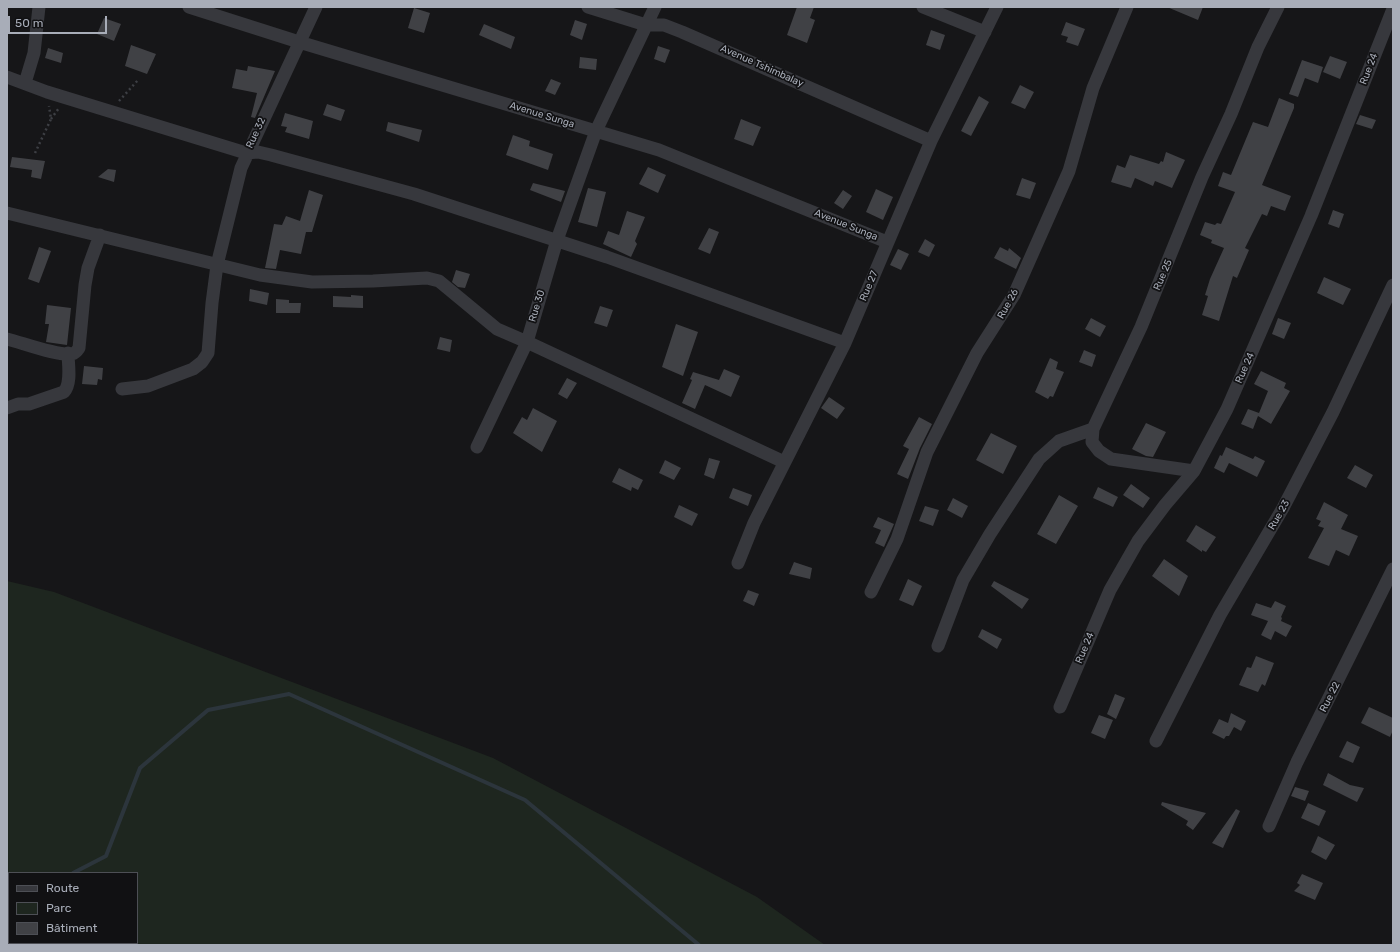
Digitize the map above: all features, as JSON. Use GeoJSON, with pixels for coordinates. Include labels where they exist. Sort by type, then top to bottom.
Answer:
{"type":"FeatureCollection","features":[{"type":"Feature","properties":{"kind":"street"},"geometry":{"type":"LineString","coordinates":[[25,83],[34,53],[36,22],[39,7]]}},
{"type":"Feature","properties":{"kind":"street","name":"Avenue Sunga"},"geometry":{"type":"LineString","coordinates":[[189,7],[299,42],[659,150],[887,242]]}},
{"type":"Feature","properties":{"kind":"street","name":"Rue 32"},"geometry":{"type":"LineString","coordinates":[[122,389],[148,386],[193,369],[202,362],[208,353],[212,303],[218,265],[241,168],[246,154],[316,7]]}},
{"type":"Feature","properties":{"kind":"street","name":"Avenue Tshimbalay"},"geometry":{"type":"LineString","coordinates":[[588,7],[646,25],[664,25],[682,32],[931,141]]}},
{"type":"Feature","properties":{"kind":"street","name":"Rue 30"},"geometry":{"type":"LineString","coordinates":[[477,447],[526,342],[557,240],[596,131],[654,7]]}},
{"type":"Feature","properties":{"kind":"street"},"geometry":{"type":"LineString","coordinates":[[923,7],[985,32]]}},
{"type":"Feature","properties":{"kind":"street","name":"Rue 27"},"geometry":{"type":"LineString","coordinates":[[738,563],[754,523],[845,343],[931,141],[997,7]]}},
{"type":"Feature","properties":{"kind":"street","name":"Rue 26"},"geometry":{"type":"LineString","coordinates":[[871,592],[897,539],[927,452],[977,353],[1014,295],[1069,171],[1093,88],[1127,7]]}},
{"type":"Feature","properties":{"kind":"street","name":"Rue 25"},"geometry":{"type":"LineString","coordinates":[[1093,429],[1141,327],[1202,176],[1231,114],[1258,47],[1278,7]]}},
{"type":"Feature","properties":{"kind":"street","name":"Rue 24"},"geometry":{"type":"LineString","coordinates":[[1060,707],[1110,590],[1138,542],[1165,506],[1194,472],[1227,409],[1311,216],[1393,9]]}},
{"type":"Feature","properties":{"kind":"street"},"geometry":{"type":"LineString","coordinates":[[7,77],[47,92],[246,154],[258,152],[271,155],[406,192],[607,257],[845,343]]}},
{"type":"Feature","properties":{"kind":"street"},"geometry":{"type":"LineString","coordinates":[[7,213],[260,275],[312,282],[427,278],[439,281],[497,329],[784,462]]}},
{"type":"Feature","properties":{"kind":"street"},"geometry":{"type":"LineString","coordinates":[[7,339],[73,354],[79,348],[85,285],[90,263],[100,235]]}},
{"type":"Feature","properties":{"kind":"street","name":"Rue 23"},"geometry":{"type":"LineString","coordinates":[[1156,741],[1220,615],[1283,508],[1333,412],[1393,285]]}},
{"type":"Feature","properties":{"kind":"street"},"geometry":{"type":"LineString","coordinates":[[7,408],[18,404],[29,404],[64,392],[67,387],[68,378],[68,353]]}},
{"type":"Feature","properties":{"kind":"street"},"geometry":{"type":"LineString","coordinates":[[938,646],[963,580],[990,534],[1039,459],[1059,441],[1093,429],[1092,442],[1099,451],[1112,459],[1194,472]]}},
{"type":"Feature","properties":{"kind":"street","name":"Rue 22"},"geometry":{"type":"LineString","coordinates":[[1269,826],[1297,762],[1393,569]]}},
{"type":"Feature","properties":{"kind":"path"},"geometry":{"type":"LineString","coordinates":[[108,111],[139,79]]}},
{"type":"Feature","properties":{"kind":"path"},"geometry":{"type":"LineString","coordinates":[[34,153],[51,119],[47,92]]}},
{"type":"Feature","properties":{"kind":"green space"},"geometry":{"type":"Polygon","coordinates":[[[7,581],[54,592],[493,758],[757,897],[825,945],[7,945],[7,581]]]}},
{"type":"Feature","properties":{"kind":"building"},"geometry":{"type":"Polygon","coordinates":[[[797,7],[814,7],[810,18],[815,20],[807,43],[787,35],[797,7]]]}},
{"type":"Feature","properties":{"kind":"building"},"geometry":{"type":"Polygon","coordinates":[[[1167,7],[1203,7],[1198,20],[1167,7]]]}},
{"type":"Feature","properties":{"kind":"building"},"geometry":{"type":"Polygon","coordinates":[[[414,8],[430,13],[424,33],[408,28],[414,8]]]}},
{"type":"Feature","properties":{"kind":"building"},"geometry":{"type":"Polygon","coordinates":[[[104,18],[121,24],[114,41],[97,34],[104,18]]]}},
{"type":"Feature","properties":{"kind":"building"},"geometry":{"type":"Polygon","coordinates":[[[575,20],[587,24],[582,40],[570,35],[575,20]]]}},
{"type":"Feature","properties":{"kind":"building"},"geometry":{"type":"Polygon","coordinates":[[[1066,22],[1085,29],[1078,46],[1066,42],[1068,37],[1061,35],[1066,22]]]}},
{"type":"Feature","properties":{"kind":"building"},"geometry":{"type":"Polygon","coordinates":[[[484,24],[515,37],[511,49],[479,35],[484,24]]]}},
{"type":"Feature","properties":{"kind":"building"},"geometry":{"type":"Polygon","coordinates":[[[931,30],[945,35],[940,50],[926,45],[931,30]]]}},
{"type":"Feature","properties":{"kind":"building"},"geometry":{"type":"Polygon","coordinates":[[[131,45],[156,54],[147,74],[125,66],[131,45]]]}},
{"type":"Feature","properties":{"kind":"building"},"geometry":{"type":"Polygon","coordinates":[[[658,46],[670,50],[665,63],[654,59],[658,46]]]}},
{"type":"Feature","properties":{"kind":"building"},"geometry":{"type":"Polygon","coordinates":[[[48,48],[63,53],[61,63],[45,58],[48,48]]]}},
{"type":"Feature","properties":{"kind":"building"},"geometry":{"type":"Polygon","coordinates":[[[1330,56],[1347,62],[1340,79],[1323,72],[1330,56]]]}},
{"type":"Feature","properties":{"kind":"building"},"geometry":{"type":"Polygon","coordinates":[[[580,57],[597,59],[596,70],[579,68],[580,57]]]}},
{"type":"Feature","properties":{"kind":"building"},"geometry":{"type":"Polygon","coordinates":[[[1302,60],[1323,67],[1318,83],[1305,78],[1298,97],[1289,94],[1302,60]]]}},
{"type":"Feature","properties":{"kind":"building"},"geometry":{"type":"Polygon","coordinates":[[[248,66],[275,71],[255,118],[251,117],[257,93],[232,88],[236,69],[247,71],[248,66]]]}},
{"type":"Feature","properties":{"kind":"building"},"geometry":{"type":"Polygon","coordinates":[[[551,79],[561,83],[555,95],[545,91],[551,79]]]}},
{"type":"Feature","properties":{"kind":"building"},"geometry":{"type":"Polygon","coordinates":[[[1020,85],[1034,92],[1025,109],[1011,103],[1020,85]]]}},
{"type":"Feature","properties":{"kind":"building"},"geometry":{"type":"Polygon","coordinates":[[[979,96],[989,102],[971,136],[961,131],[979,96]]]}},
{"type":"Feature","properties":{"kind":"building"},"geometry":{"type":"Polygon","coordinates":[[[1279,98],[1294,104],[1294,108],[1262,185],[1291,196],[1285,211],[1271,206],[1267,216],[1262,214],[1245,248],[1249,250],[1237,278],[1233,276],[1219,321],[1202,315],[1208,296],[1205,295],[1210,279],[1224,248],[1211,243],[1212,240],[1200,235],[1205,222],[1215,225],[1217,223],[1221,224],[1235,192],[1218,186],[1223,172],[1231,175],[1253,122],[1268,127],[1279,98]]]}},
{"type":"Feature","properties":{"kind":"building"},"geometry":{"type":"Polygon","coordinates":[[[327,104],[345,110],[341,121],[323,115],[327,104]]]}},
{"type":"Feature","properties":{"kind":"building"},"geometry":{"type":"Polygon","coordinates":[[[285,113],[313,121],[309,139],[285,132],[287,127],[281,126],[285,113]]]}},
{"type":"Feature","properties":{"kind":"building"},"geometry":{"type":"Polygon","coordinates":[[[1360,115],[1376,120],[1372,129],[1356,124],[1360,115]]]}},
{"type":"Feature","properties":{"kind":"building"},"geometry":{"type":"Polygon","coordinates":[[[741,119],[761,127],[753,146],[734,139],[741,119]]]}},
{"type":"Feature","properties":{"kind":"building"},"geometry":{"type":"Polygon","coordinates":[[[388,122],[422,130],[419,142],[386,131],[388,122]]]}},
{"type":"Feature","properties":{"kind":"building"},"geometry":{"type":"Polygon","coordinates":[[[513,135],[530,141],[529,146],[553,154],[548,170],[506,155],[513,135]]]}},
{"type":"Feature","properties":{"kind":"building"},"geometry":{"type":"Polygon","coordinates":[[[1166,152],[1185,160],[1172,188],[1155,181],[1153,186],[1135,178],[1131,188],[1111,182],[1117,165],[1125,168],[1130,155],[1159,164],[1161,161],[1163,162],[1166,152]]]}},
{"type":"Feature","properties":{"kind":"building"},"geometry":{"type":"Polygon","coordinates":[[[12,157],[45,161],[41,179],[31,177],[32,170],[10,167],[12,157]]]}},
{"type":"Feature","properties":{"kind":"building"},"geometry":{"type":"Polygon","coordinates":[[[648,167],[666,175],[658,193],[639,184],[648,167]]]}},
{"type":"Feature","properties":{"kind":"building"},"geometry":{"type":"Polygon","coordinates":[[[108,169],[116,170],[114,182],[98,177],[108,169]]]}},
{"type":"Feature","properties":{"kind":"building"},"geometry":{"type":"Polygon","coordinates":[[[1022,178],[1036,183],[1030,199],[1016,195],[1022,178]]]}},
{"type":"Feature","properties":{"kind":"building"},"geometry":{"type":"Polygon","coordinates":[[[533,183],[565,191],[561,202],[530,190],[533,183]]]}},
{"type":"Feature","properties":{"kind":"building"},"geometry":{"type":"Polygon","coordinates":[[[588,188],[606,192],[597,227],[578,222],[588,188]]]}},
{"type":"Feature","properties":{"kind":"building"},"geometry":{"type":"Polygon","coordinates":[[[876,189],[893,197],[883,220],[866,212],[876,189]]]}},
{"type":"Feature","properties":{"kind":"building"},"geometry":{"type":"Polygon","coordinates":[[[309,190],[323,195],[312,232],[306,232],[301,254],[280,250],[276,269],[265,268],[274,224],[282,225],[286,216],[300,221],[309,190]]]}},
{"type":"Feature","properties":{"kind":"building"},"geometry":{"type":"Polygon","coordinates":[[[843,190],[852,196],[843,209],[834,203],[843,190]]]}},
{"type":"Feature","properties":{"kind":"building"},"geometry":{"type":"Polygon","coordinates":[[[1333,210],[1344,214],[1339,228],[1328,224],[1333,210]]]}},
{"type":"Feature","properties":{"kind":"building"},"geometry":{"type":"Polygon","coordinates":[[[627,211],[645,217],[635,241],[637,244],[631,257],[603,244],[608,231],[619,235],[627,211]]]}},
{"type":"Feature","properties":{"kind":"building"},"geometry":{"type":"Polygon","coordinates":[[[709,228],[719,232],[710,254],[698,249],[709,228]]]}},
{"type":"Feature","properties":{"kind":"building"},"geometry":{"type":"Polygon","coordinates":[[[925,239],[935,245],[929,257],[918,252],[925,239]]]}},
{"type":"Feature","properties":{"kind":"building"},"geometry":{"type":"Polygon","coordinates":[[[39,247],[51,251],[39,283],[28,279],[39,247]]]}},
{"type":"Feature","properties":{"kind":"building"},"geometry":{"type":"Polygon","coordinates":[[[1000,247],[1008,251],[1009,248],[1021,258],[1016,269],[994,258],[1000,247]]]}},
{"type":"Feature","properties":{"kind":"building"},"geometry":{"type":"Polygon","coordinates":[[[898,249],[909,254],[901,270],[890,265],[898,249]]]}},
{"type":"Feature","properties":{"kind":"building"},"geometry":{"type":"Polygon","coordinates":[[[456,270],[470,274],[465,288],[458,287],[452,282],[456,270]]]}},
{"type":"Feature","properties":{"kind":"building"},"geometry":{"type":"Polygon","coordinates":[[[1324,277],[1351,289],[1343,305],[1317,293],[1324,277]]]}},
{"type":"Feature","properties":{"kind":"building"},"geometry":{"type":"Polygon","coordinates":[[[250,289],[269,293],[267,305],[249,301],[250,289]]]}},
{"type":"Feature","properties":{"kind":"building"},"geometry":{"type":"Polygon","coordinates":[[[351,295],[363,296],[363,308],[333,307],[333,296],[351,297],[351,295]]]}},
{"type":"Feature","properties":{"kind":"building"},"geometry":{"type":"Polygon","coordinates":[[[276,299],[289,300],[289,303],[301,303],[300,313],[276,313],[276,299]]]}},
{"type":"Feature","properties":{"kind":"building"},"geometry":{"type":"Polygon","coordinates":[[[47,305],[71,308],[67,345],[46,342],[49,324],[45,324],[47,305]]]}},
{"type":"Feature","properties":{"kind":"building"},"geometry":{"type":"Polygon","coordinates":[[[600,306],[613,310],[607,327],[594,323],[600,306]]]}},
{"type":"Feature","properties":{"kind":"building"},"geometry":{"type":"Polygon","coordinates":[[[1091,318],[1106,326],[1100,337],[1085,329],[1091,318]]]}},
{"type":"Feature","properties":{"kind":"building"},"geometry":{"type":"Polygon","coordinates":[[[1278,318],[1291,323],[1284,339],[1272,334],[1278,318]]]}},
{"type":"Feature","properties":{"kind":"building"},"geometry":{"type":"Polygon","coordinates":[[[676,324],[698,332],[683,376],[662,367],[676,324]]]}},
{"type":"Feature","properties":{"kind":"building"},"geometry":{"type":"Polygon","coordinates":[[[440,337],[452,340],[450,352],[437,349],[440,337]]]}},
{"type":"Feature","properties":{"kind":"building"},"geometry":{"type":"Polygon","coordinates":[[[1084,350],[1096,355],[1092,367],[1079,362],[1084,350]]]}},
{"type":"Feature","properties":{"kind":"building"},"geometry":{"type":"Polygon","coordinates":[[[1050,358],[1058,362],[1056,369],[1064,372],[1053,397],[1050,396],[1048,399],[1035,392],[1050,358]]]}},
{"type":"Feature","properties":{"kind":"building"},"geometry":{"type":"Polygon","coordinates":[[[84,366],[103,368],[102,380],[98,379],[97,385],[82,384],[84,366]]]}},
{"type":"Feature","properties":{"kind":"building"},"geometry":{"type":"Polygon","coordinates":[[[724,369],[740,376],[731,397],[705,385],[695,409],[682,403],[692,380],[690,379],[693,372],[719,380],[724,369]]]}},
{"type":"Feature","properties":{"kind":"building"},"geometry":{"type":"Polygon","coordinates":[[[1261,371],[1286,383],[1284,388],[1290,391],[1271,424],[1258,416],[1253,429],[1241,424],[1248,409],[1259,413],[1268,391],[1254,384],[1261,371]]]}},
{"type":"Feature","properties":{"kind":"building"},"geometry":{"type":"Polygon","coordinates":[[[567,378],[577,383],[567,399],[558,394],[567,378]]]}},
{"type":"Feature","properties":{"kind":"building"},"geometry":{"type":"Polygon","coordinates":[[[829,397],[845,408],[837,419],[821,408],[829,397]]]}},
{"type":"Feature","properties":{"kind":"building"},"geometry":{"type":"Polygon","coordinates":[[[533,408],[557,421],[542,452],[513,433],[522,417],[527,420],[533,408]]]}},
{"type":"Feature","properties":{"kind":"building"},"geometry":{"type":"Polygon","coordinates":[[[919,417],[932,424],[920,448],[908,479],[897,474],[909,449],[903,446],[919,417]]]}},
{"type":"Feature","properties":{"kind":"building"},"geometry":{"type":"Polygon","coordinates":[[[1146,423],[1166,432],[1153,457],[1146,456],[1132,449],[1146,423]]]}},
{"type":"Feature","properties":{"kind":"building"},"geometry":{"type":"Polygon","coordinates":[[[991,433],[1017,446],[1003,474],[976,460],[991,433]]]}},
{"type":"Feature","properties":{"kind":"building"},"geometry":{"type":"Polygon","coordinates":[[[1226,447],[1253,459],[1255,456],[1265,461],[1257,477],[1229,463],[1224,473],[1214,468],[1220,455],[1222,456],[1226,447]]]}},
{"type":"Feature","properties":{"kind":"building"},"geometry":{"type":"Polygon","coordinates":[[[709,458],[720,461],[714,479],[704,475],[709,458]]]}},
{"type":"Feature","properties":{"kind":"building"},"geometry":{"type":"Polygon","coordinates":[[[665,460],[681,468],[674,480],[659,473],[665,460]]]}},
{"type":"Feature","properties":{"kind":"building"},"geometry":{"type":"Polygon","coordinates":[[[1355,465],[1373,475],[1366,488],[1347,478],[1355,465]]]}},
{"type":"Feature","properties":{"kind":"building"},"geometry":{"type":"Polygon","coordinates":[[[619,468],[643,480],[638,490],[632,487],[631,491],[612,482],[619,468]]]}},
{"type":"Feature","properties":{"kind":"building"},"geometry":{"type":"Polygon","coordinates":[[[1131,484],[1150,498],[1143,508],[1123,495],[1131,484]]]}},
{"type":"Feature","properties":{"kind":"building"},"geometry":{"type":"Polygon","coordinates":[[[1098,487],[1118,497],[1113,507],[1093,498],[1098,487]]]}},
{"type":"Feature","properties":{"kind":"building"},"geometry":{"type":"Polygon","coordinates":[[[733,488],[752,495],[748,506],[729,498],[733,488]]]}},
{"type":"Feature","properties":{"kind":"building"},"geometry":{"type":"Polygon","coordinates":[[[1059,495],[1078,506],[1056,544],[1037,534],[1059,495]]]}},
{"type":"Feature","properties":{"kind":"building"},"geometry":{"type":"Polygon","coordinates":[[[953,498],[968,506],[962,518],[947,510],[953,498]]]}},
{"type":"Feature","properties":{"kind":"building"},"geometry":{"type":"Polygon","coordinates":[[[1324,502],[1348,515],[1341,529],[1358,536],[1349,556],[1336,550],[1329,566],[1308,558],[1324,528],[1318,526],[1321,521],[1316,519],[1324,502]]]}},
{"type":"Feature","properties":{"kind":"building"},"geometry":{"type":"Polygon","coordinates":[[[679,505],[698,514],[692,526],[674,517],[679,505]]]}},
{"type":"Feature","properties":{"kind":"building"},"geometry":{"type":"Polygon","coordinates":[[[925,506],[939,510],[933,526],[919,521],[925,506]]]}},
{"type":"Feature","properties":{"kind":"building"},"geometry":{"type":"Polygon","coordinates":[[[878,517],[894,524],[884,547],[875,543],[881,530],[873,527],[878,517]]]}},
{"type":"Feature","properties":{"kind":"building"},"geometry":{"type":"Polygon","coordinates":[[[1196,525],[1216,537],[1206,552],[1202,550],[1202,552],[1186,541],[1196,525]]]}},
{"type":"Feature","properties":{"kind":"building"},"geometry":{"type":"Polygon","coordinates":[[[1164,559],[1188,576],[1179,596],[1152,576],[1164,559]]]}},
{"type":"Feature","properties":{"kind":"building"},"geometry":{"type":"Polygon","coordinates":[[[794,562],[812,568],[810,579],[789,574],[794,562]]]}},
{"type":"Feature","properties":{"kind":"building"},"geometry":{"type":"Polygon","coordinates":[[[908,579],[922,586],[913,606],[899,600],[908,579]]]}},
{"type":"Feature","properties":{"kind":"building"},"geometry":{"type":"Polygon","coordinates":[[[994,581],[1029,599],[1022,609],[991,586],[994,581]]]}},
{"type":"Feature","properties":{"kind":"building"},"geometry":{"type":"Polygon","coordinates":[[[748,590],[759,594],[754,606],[743,601],[748,590]]]}},
{"type":"Feature","properties":{"kind":"building"},"geometry":{"type":"Polygon","coordinates":[[[1275,601],[1286,606],[1281,617],[1281,621],[1292,626],[1286,637],[1275,631],[1271,640],[1261,635],[1268,621],[1251,615],[1256,603],[1271,608],[1275,601]]]}},
{"type":"Feature","properties":{"kind":"building"},"geometry":{"type":"Polygon","coordinates":[[[982,629],[1002,639],[997,649],[978,637],[982,629]]]}},
{"type":"Feature","properties":{"kind":"building"},"geometry":{"type":"Polygon","coordinates":[[[1256,656],[1274,663],[1265,686],[1262,684],[1258,692],[1239,685],[1247,667],[1251,668],[1256,656]]]}},
{"type":"Feature","properties":{"kind":"building"},"geometry":{"type":"Polygon","coordinates":[[[1115,694],[1125,698],[1116,719],[1107,714],[1115,694]]]}},
{"type":"Feature","properties":{"kind":"building"},"geometry":{"type":"Polygon","coordinates":[[[1369,707],[1393,718],[1393,730],[1390,737],[1361,723],[1369,707]]]}},
{"type":"Feature","properties":{"kind":"building"},"geometry":{"type":"Polygon","coordinates":[[[1231,713],[1246,721],[1241,731],[1234,727],[1229,736],[1226,736],[1224,739],[1212,733],[1219,719],[1228,723],[1231,713]]]}},
{"type":"Feature","properties":{"kind":"building"},"geometry":{"type":"Polygon","coordinates":[[[1099,715],[1113,720],[1105,739],[1091,733],[1099,715]]]}},
{"type":"Feature","properties":{"kind":"building"},"geometry":{"type":"Polygon","coordinates":[[[1347,741],[1360,747],[1353,763],[1339,757],[1347,741]]]}},
{"type":"Feature","properties":{"kind":"building"},"geometry":{"type":"Polygon","coordinates":[[[1328,773],[1350,785],[1364,788],[1357,802],[1323,785],[1328,773]]]}},
{"type":"Feature","properties":{"kind":"building"},"geometry":{"type":"Polygon","coordinates":[[[1295,787],[1309,791],[1305,801],[1291,796],[1295,787]]]}},
{"type":"Feature","properties":{"kind":"building"},"geometry":{"type":"Polygon","coordinates":[[[1162,802],[1206,813],[1193,830],[1186,825],[1188,821],[1161,805],[1162,802]]]}},
{"type":"Feature","properties":{"kind":"building"},"geometry":{"type":"Polygon","coordinates":[[[1308,803],[1326,811],[1319,826],[1301,818],[1308,803]]]}},
{"type":"Feature","properties":{"kind":"building"},"geometry":{"type":"Polygon","coordinates":[[[1236,809],[1240,811],[1223,848],[1212,843],[1236,809]]]}},
{"type":"Feature","properties":{"kind":"building"},"geometry":{"type":"Polygon","coordinates":[[[1318,836],[1335,845],[1326,860],[1311,852],[1318,836]]]}},
{"type":"Feature","properties":{"kind":"building"},"geometry":{"type":"Polygon","coordinates":[[[1302,874],[1323,883],[1315,900],[1294,891],[1300,885],[1297,883],[1302,874]]]}},
{"type":"Feature","properties":{"kind":"waterway"},"geometry":{"type":"LineString","coordinates":[[75,872],[106,856],[140,768],[208,710],[289,694],[525,800],[699,945]]}}]}
